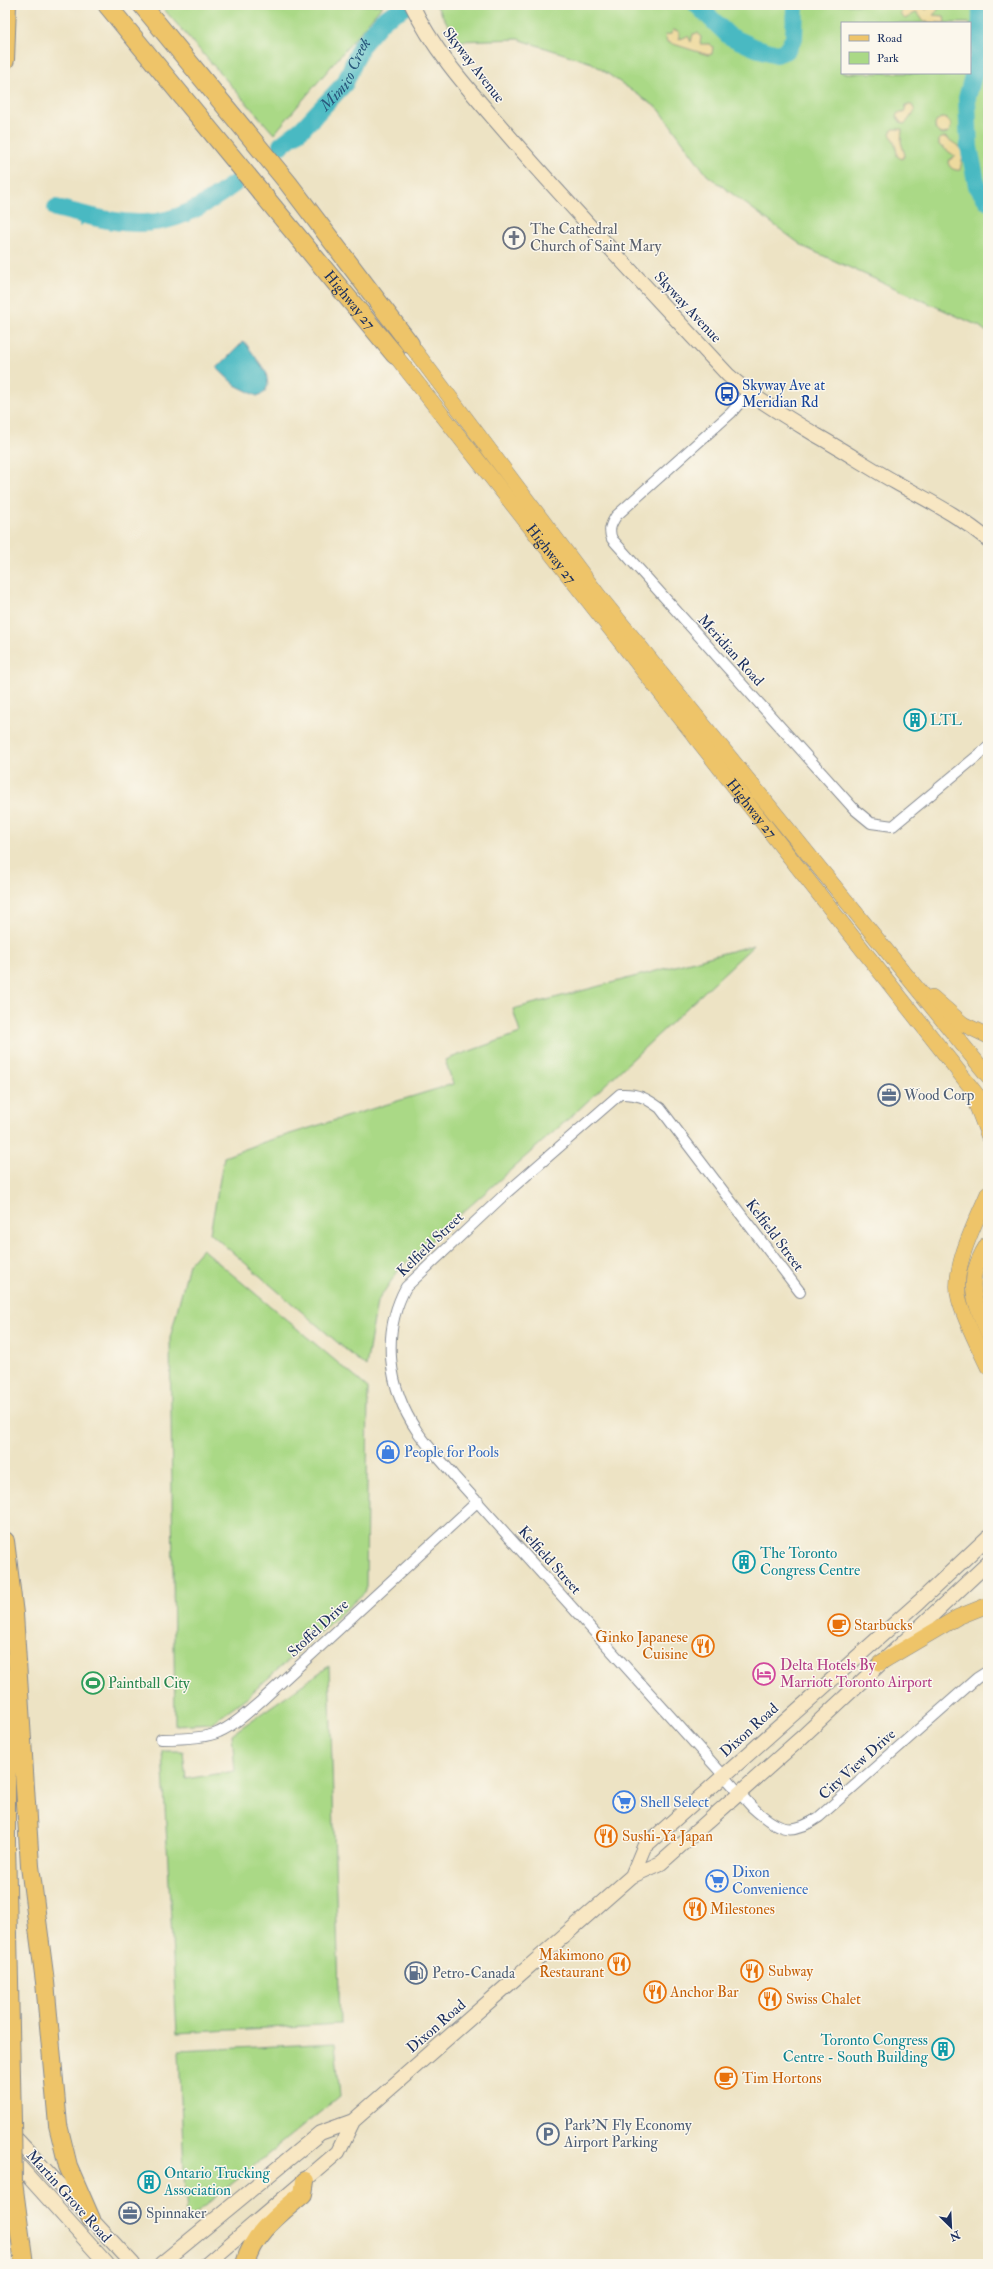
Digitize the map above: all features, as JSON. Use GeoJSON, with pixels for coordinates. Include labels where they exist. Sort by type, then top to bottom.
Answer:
{"type":"FeatureCollection","features":[{"type":"Feature","properties":{"kind":"highway"},"geometry":{"type":"LineString","coordinates":[[5,60],[7,5]]}},
{"type":"Feature","properties":{"kind":"highway","name":"Highway 27"},"geometry":{"type":"LineString","coordinates":[[108,5],[395,355]]}},
{"type":"Feature","properties":{"kind":"highway","name":"Highway 27"},"geometry":{"type":"LineString","coordinates":[[142,5],[288,182],[410,344]]}},
{"type":"Feature","properties":{"kind":"highway"},"geometry":{"type":"LineString","coordinates":[[5,1541],[14,1614],[30,1866],[45,1982],[58,2125],[68,2166],[91,2219]]}},
{"type":"Feature","properties":{"kind":"highway"},"geometry":{"type":"LineString","coordinates":[[5,1559],[8,2123],[13,2182],[24,2264]]}},
{"type":"Feature","properties":{"kind":"highway"},"geometry":{"type":"LineString","coordinates":[[245,2264],[252,2244],[262,2231],[304,2194],[305,2181]]}},
{"type":"Feature","properties":{"kind":"highway"},"geometry":{"type":"LineString","coordinates":[[11,2264],[13,2182]]}},
{"type":"Feature","properties":{"kind":"main road","name":"Skyway Avenue"},"geometry":{"type":"LineString","coordinates":[[412,5],[427,33],[458,75],[542,173],[728,375],[748,392],[881,474],[938,505],[974,528],[988,540]]}},
{"type":"Feature","properties":{"kind":"main road","name":"Highway 27"},"geometry":{"type":"LineString","coordinates":[[410,344],[599,596],[988,1076]]}},
{"type":"Feature","properties":{"kind":"main road","name":"Highway 27"},"geometry":{"type":"LineString","coordinates":[[395,355],[965,1083],[988,1109]]}},
{"type":"Feature","properties":{"kind":"main road"},"geometry":{"type":"LineString","coordinates":[[909,979],[941,1004],[962,1024],[988,1036]]}},
{"type":"Feature","properties":{"kind":"main road"},"geometry":{"type":"LineString","coordinates":[[965,1083],[979,1110],[988,1135]]}},
{"type":"Feature","properties":{"kind":"main road"},"geometry":{"type":"LineString","coordinates":[[988,1193],[960,1262],[957,1278],[958,1299],[988,1367]]}},
{"type":"Feature","properties":{"kind":"main road"},"geometry":{"type":"LineString","coordinates":[[988,1243],[980,1256],[973,1283],[975,1304],[988,1333]]}},
{"type":"Feature","properties":{"kind":"main road","name":"Dixon Road"},"geometry":{"type":"LineString","coordinates":[[632,1876],[644,1847],[920,1601],[988,1537]]}},
{"type":"Feature","properties":{"kind":"main road","name":"Dixon Road"},"geometry":{"type":"LineString","coordinates":[[161,2264],[320,2133],[353,2121],[632,1876],[661,1863],[739,1793],[988,1562]]}},
{"type":"Feature","properties":{"kind":"main road"},"geometry":{"type":"LineString","coordinates":[[920,1601],[933,1614]]}},
{"type":"Feature","properties":{"kind":"main road"},"geometry":{"type":"LineString","coordinates":[[880,1663],[958,1617],[988,1605]]}},
{"type":"Feature","properties":{"kind":"main road","name":"Dixon Road"},"geometry":{"type":"LineString","coordinates":[[207,2264],[338,2152],[353,2121]]}},
{"type":"Feature","properties":{"kind":"main road","name":"Martin Grove Road"},"geometry":{"type":"LineString","coordinates":[[8,2123],[91,2219],[133,2264]]}},
{"type":"Feature","properties":{"kind":"main road","name":"Martin Grove Road"},"geometry":{"type":"LineString","coordinates":[[5,2150],[107,2264]]}},
{"type":"Feature","properties":{"kind":"main road"},"geometry":{"type":"LineString","coordinates":[[84,2238],[85,2244],[99,2264]]}},
{"type":"Feature","properties":{"kind":"street","name":"Meridian Road"},"geometry":{"type":"LineString","coordinates":[[748,392],[731,413],[616,516],[610,528],[612,539],[854,809],[871,823],[893,826],[988,747]]}},
{"type":"Feature","properties":{"kind":"street","name":"Kelfield Street"},"geometry":{"type":"LineString","coordinates":[[739,1793],[418,1432],[399,1398],[394,1379],[390,1344],[393,1320],[398,1301],[406,1286],[544,1159],[620,1094],[642,1096],[660,1108],[800,1292]]}},
{"type":"Feature","properties":{"kind":"street","name":"Stoffel Drive"},"geometry":{"type":"LineString","coordinates":[[161,1739],[178,1739],[217,1733],[232,1725],[261,1701],[478,1501]]}},
{"type":"Feature","properties":{"kind":"street","name":"City View Drive"},"geometry":{"type":"LineString","coordinates":[[739,1793],[762,1816],[776,1825],[791,1829],[804,1826],[827,1811],[962,1691],[988,1671]]}},
{"type":"Feature","properties":{"kind":"green space"},"geometry":{"type":"Polygon","coordinates":[[[160,5],[383,5],[274,134],[160,5]]]}},
{"type":"Feature","properties":{"kind":"green space"},"geometry":{"type":"Polygon","coordinates":[[[436,5],[988,5],[988,333],[979,326],[804,247],[707,175],[659,109],[592,63],[518,39],[458,41],[436,5]]]}},
{"type":"Feature","properties":{"kind":"green space"},"geometry":{"type":"Polygon","coordinates":[[[754,945],[576,1112],[400,1268],[377,1302],[366,1367],[210,1233],[224,1157],[264,1142],[453,1084],[445,1060],[520,1033],[513,1009],[754,945]]]}},
{"type":"Feature","properties":{"kind":"green space"},"geometry":{"type":"Polygon","coordinates":[[[202,1249],[368,1388],[366,1591],[247,1697],[211,1723],[175,1725],[170,1338],[189,1264],[202,1249]]]}},
{"type":"Feature","properties":{"kind":"green space"},"geometry":{"type":"Polygon","coordinates":[[[329,1666],[340,2024],[177,2033],[162,1751],[183,1751],[186,1779],[235,1771],[232,1734],[329,1666]]]}},
{"type":"Feature","properties":{"kind":"green space"},"geometry":{"type":"Polygon","coordinates":[[[335,2043],[340,2096],[186,2221],[179,2051],[335,2043]]]}},
{"type":"Feature","properties":{"kind":"sand"},"geometry":{"type":"Polygon","coordinates":[[[906,5],[924,5],[926,10],[930,5],[937,6],[938,10],[933,15],[944,16],[945,22],[924,22],[917,12],[905,19],[900,14],[906,5]]]}},
{"type":"Feature","properties":{"kind":"sand"},"geometry":{"type":"Polygon","coordinates":[[[673,30],[679,31],[679,39],[688,36],[691,42],[693,34],[698,33],[701,37],[700,44],[710,44],[713,47],[712,54],[708,55],[667,42],[665,35],[671,34],[673,30]]]}},
{"type":"Feature","properties":{"kind":"sand"},"geometry":{"type":"Polygon","coordinates":[[[906,105],[912,105],[915,111],[906,123],[902,124],[896,116],[898,113],[904,113],[906,105]]]}},
{"type":"Feature","properties":{"kind":"sand"},"geometry":{"type":"Polygon","coordinates":[[[943,118],[949,120],[951,126],[949,132],[943,134],[937,132],[935,126],[937,120],[943,118]]]}},
{"type":"Feature","properties":{"kind":"sand"},"geometry":{"type":"Polygon","coordinates":[[[893,129],[902,129],[901,142],[905,155],[902,159],[897,156],[896,147],[890,133],[893,129]]]}},
{"type":"Feature","properties":{"kind":"sand"},"geometry":{"type":"Polygon","coordinates":[[[945,137],[964,150],[960,170],[950,167],[948,161],[955,156],[939,145],[939,139],[945,137]]]}},
{"type":"Feature","properties":{"kind":"water"},"geometry":{"type":"Polygon","coordinates":[[[244,341],[266,372],[268,385],[264,393],[257,396],[235,385],[217,368],[244,341]]]}},
{"type":"Feature","properties":{"kind":"waterway","name":"Mimico Creek"},"geometry":{"type":"LineString","coordinates":[[281,145],[302,129],[345,83],[361,46],[384,19],[409,5]]}},
{"type":"Feature","properties":{"kind":"waterway","name":"Mimico Creek"},"geometry":{"type":"LineString","coordinates":[[697,5],[729,36],[756,48],[777,54],[787,50],[794,38],[795,5]]}},
{"type":"Feature","properties":{"kind":"waterway","name":"Mimico Creek"},"geometry":{"type":"LineString","coordinates":[[981,5],[980,50],[967,98],[969,147],[977,186],[988,202]]}},
{"type":"Feature","properties":{"kind":"waterway","name":"Mimico Creek"},"geometry":{"type":"LineString","coordinates":[[56,208],[108,220],[129,223],[149,223],[169,219],[189,212],[234,184]]}},
{"type":"Feature","properties":{"kind":"waterway"},"geometry":{"type":"LineString","coordinates":[[79,214],[81,224]]}},
{"type":"Feature","properties":{"kind":"place","name":"The Cathedral Church of Saint Mary"},"geometry":{"type":"Point","coordinates":[514,238]}},
{"type":"Feature","properties":{"kind":"place","name":"Skyway Ave at Meridian Rd"},"geometry":{"type":"Point","coordinates":[727,394]}},
{"type":"Feature","properties":{"kind":"place","name":"LTL"},"geometry":{"type":"Point","coordinates":[915,720]}},
{"type":"Feature","properties":{"kind":"place","name":"Wood Corp"},"geometry":{"type":"Point","coordinates":[889,1095]}},
{"type":"Feature","properties":{"kind":"place","name":"People for Pools"},"geometry":{"type":"Point","coordinates":[388,1452]}},
{"type":"Feature","properties":{"kind":"place","name":"The Toronto Congress Centre"},"geometry":{"type":"Point","coordinates":[744,1562]}},
{"type":"Feature","properties":{"kind":"place","name":"Starbucks"},"geometry":{"type":"Point","coordinates":[839,1625]}},
{"type":"Feature","properties":{"kind":"place","name":"Ginko Japanese Cuisine"},"geometry":{"type":"Point","coordinates":[703,1646]}},
{"type":"Feature","properties":{"kind":"place","name":"Delta Hotels By Marriott Toronto Airport"},"geometry":{"type":"Point","coordinates":[764,1674]}},
{"type":"Feature","properties":{"kind":"place","name":"Paintball City"},"geometry":{"type":"Point","coordinates":[93,1683]}},
{"type":"Feature","properties":{"kind":"place","name":"Shell Select"},"geometry":{"type":"Point","coordinates":[624,1802]}},
{"type":"Feature","properties":{"kind":"place","name":"Sushi-Ya Japan"},"geometry":{"type":"Point","coordinates":[606,1836]}},
{"type":"Feature","properties":{"kind":"place","name":"Dixon Convenience"},"geometry":{"type":"Point","coordinates":[717,1881]}},
{"type":"Feature","properties":{"kind":"place","name":"Milestones"},"geometry":{"type":"Point","coordinates":[695,1909]}},
{"type":"Feature","properties":{"kind":"place","name":"Makimono Restaurant"},"geometry":{"type":"Point","coordinates":[619,1964]}},
{"type":"Feature","properties":{"kind":"place","name":"Subway"},"geometry":{"type":"Point","coordinates":[752,1971]}},
{"type":"Feature","properties":{"kind":"place","name":"Petro-Canada"},"geometry":{"type":"Point","coordinates":[416,1973]}},
{"type":"Feature","properties":{"kind":"place","name":"Anchor Bar"},"geometry":{"type":"Point","coordinates":[655,1992]}},
{"type":"Feature","properties":{"kind":"place","name":"Swiss Chalet"},"geometry":{"type":"Point","coordinates":[770,1999]}},
{"type":"Feature","properties":{"kind":"place","name":"Toronto Congress Centre - South Building"},"geometry":{"type":"Point","coordinates":[943,2049]}},
{"type":"Feature","properties":{"kind":"place","name":"Tim Hortons"},"geometry":{"type":"Point","coordinates":[726,2078]}},
{"type":"Feature","properties":{"kind":"place","name":"Park'N Fly Economy Airport Parking"},"geometry":{"type":"Point","coordinates":[548,2134]}},
{"type":"Feature","properties":{"kind":"place","name":"Ontario Trucking Association"},"geometry":{"type":"Point","coordinates":[149,2182]}},
{"type":"Feature","properties":{"kind":"place","name":"Spinnaker"},"geometry":{"type":"Point","coordinates":[130,2213]}}]}
